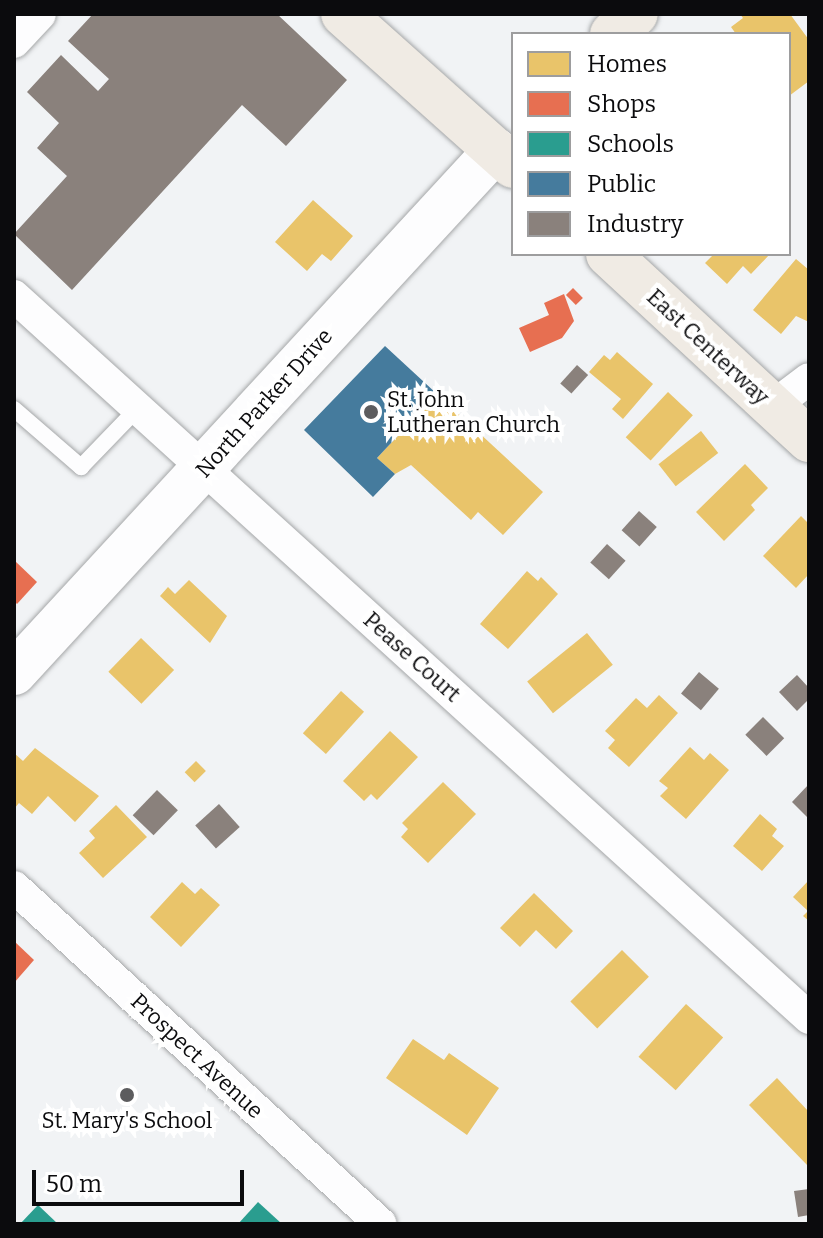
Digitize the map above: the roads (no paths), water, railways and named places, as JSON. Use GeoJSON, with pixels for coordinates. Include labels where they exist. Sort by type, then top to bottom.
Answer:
{"type":"FeatureCollection","features":[{"type":"Feature","properties":{"kind":"main road"},"geometry":{"type":"LineString","coordinates":[[343,14],[507,149]]}},
{"type":"Feature","properties":{"kind":"main road"},"geometry":{"type":"LineString","coordinates":[[614,32],[636,14]]}},
{"type":"Feature","properties":{"kind":"main road","name":"North Parker Drive"},"geometry":{"type":"LineString","coordinates":[[14,673],[507,149]]}},
{"type":"Feature","properties":{"kind":"main road","name":"East Centerway"},"geometry":{"type":"LineString","coordinates":[[610,256],[809,440]]}},
{"type":"Feature","properties":{"kind":"street"},"geometry":{"type":"LineString","coordinates":[[14,42],[40,14]]}},
{"type":"Feature","properties":{"kind":"street","name":"Pease Court"},"geometry":{"type":"LineString","coordinates":[[16,303],[139,407],[809,1018]]}},
{"type":"Feature","properties":{"kind":"street"},"geometry":{"type":"LineString","coordinates":[[772,407],[809,379]]}},
{"type":"Feature","properties":{"kind":"street","name":"Prospect Avenue"},"geometry":{"type":"LineString","coordinates":[[14,887],[380,1224]]}},
{"type":"Feature","properties":{"kind":"lane"},"geometry":{"type":"LineString","coordinates":[[14,409],[81,467],[139,407]]}},
{"type":"Feature","properties":{"kind":"place","name":"St. John Lutheran Church"},"geometry":{"type":"Point","coordinates":[371,412]}},
{"type":"Feature","properties":{"kind":"place","name":"St. Mary's School"},"geometry":{"type":"Point","coordinates":[127,1095]}}]}
